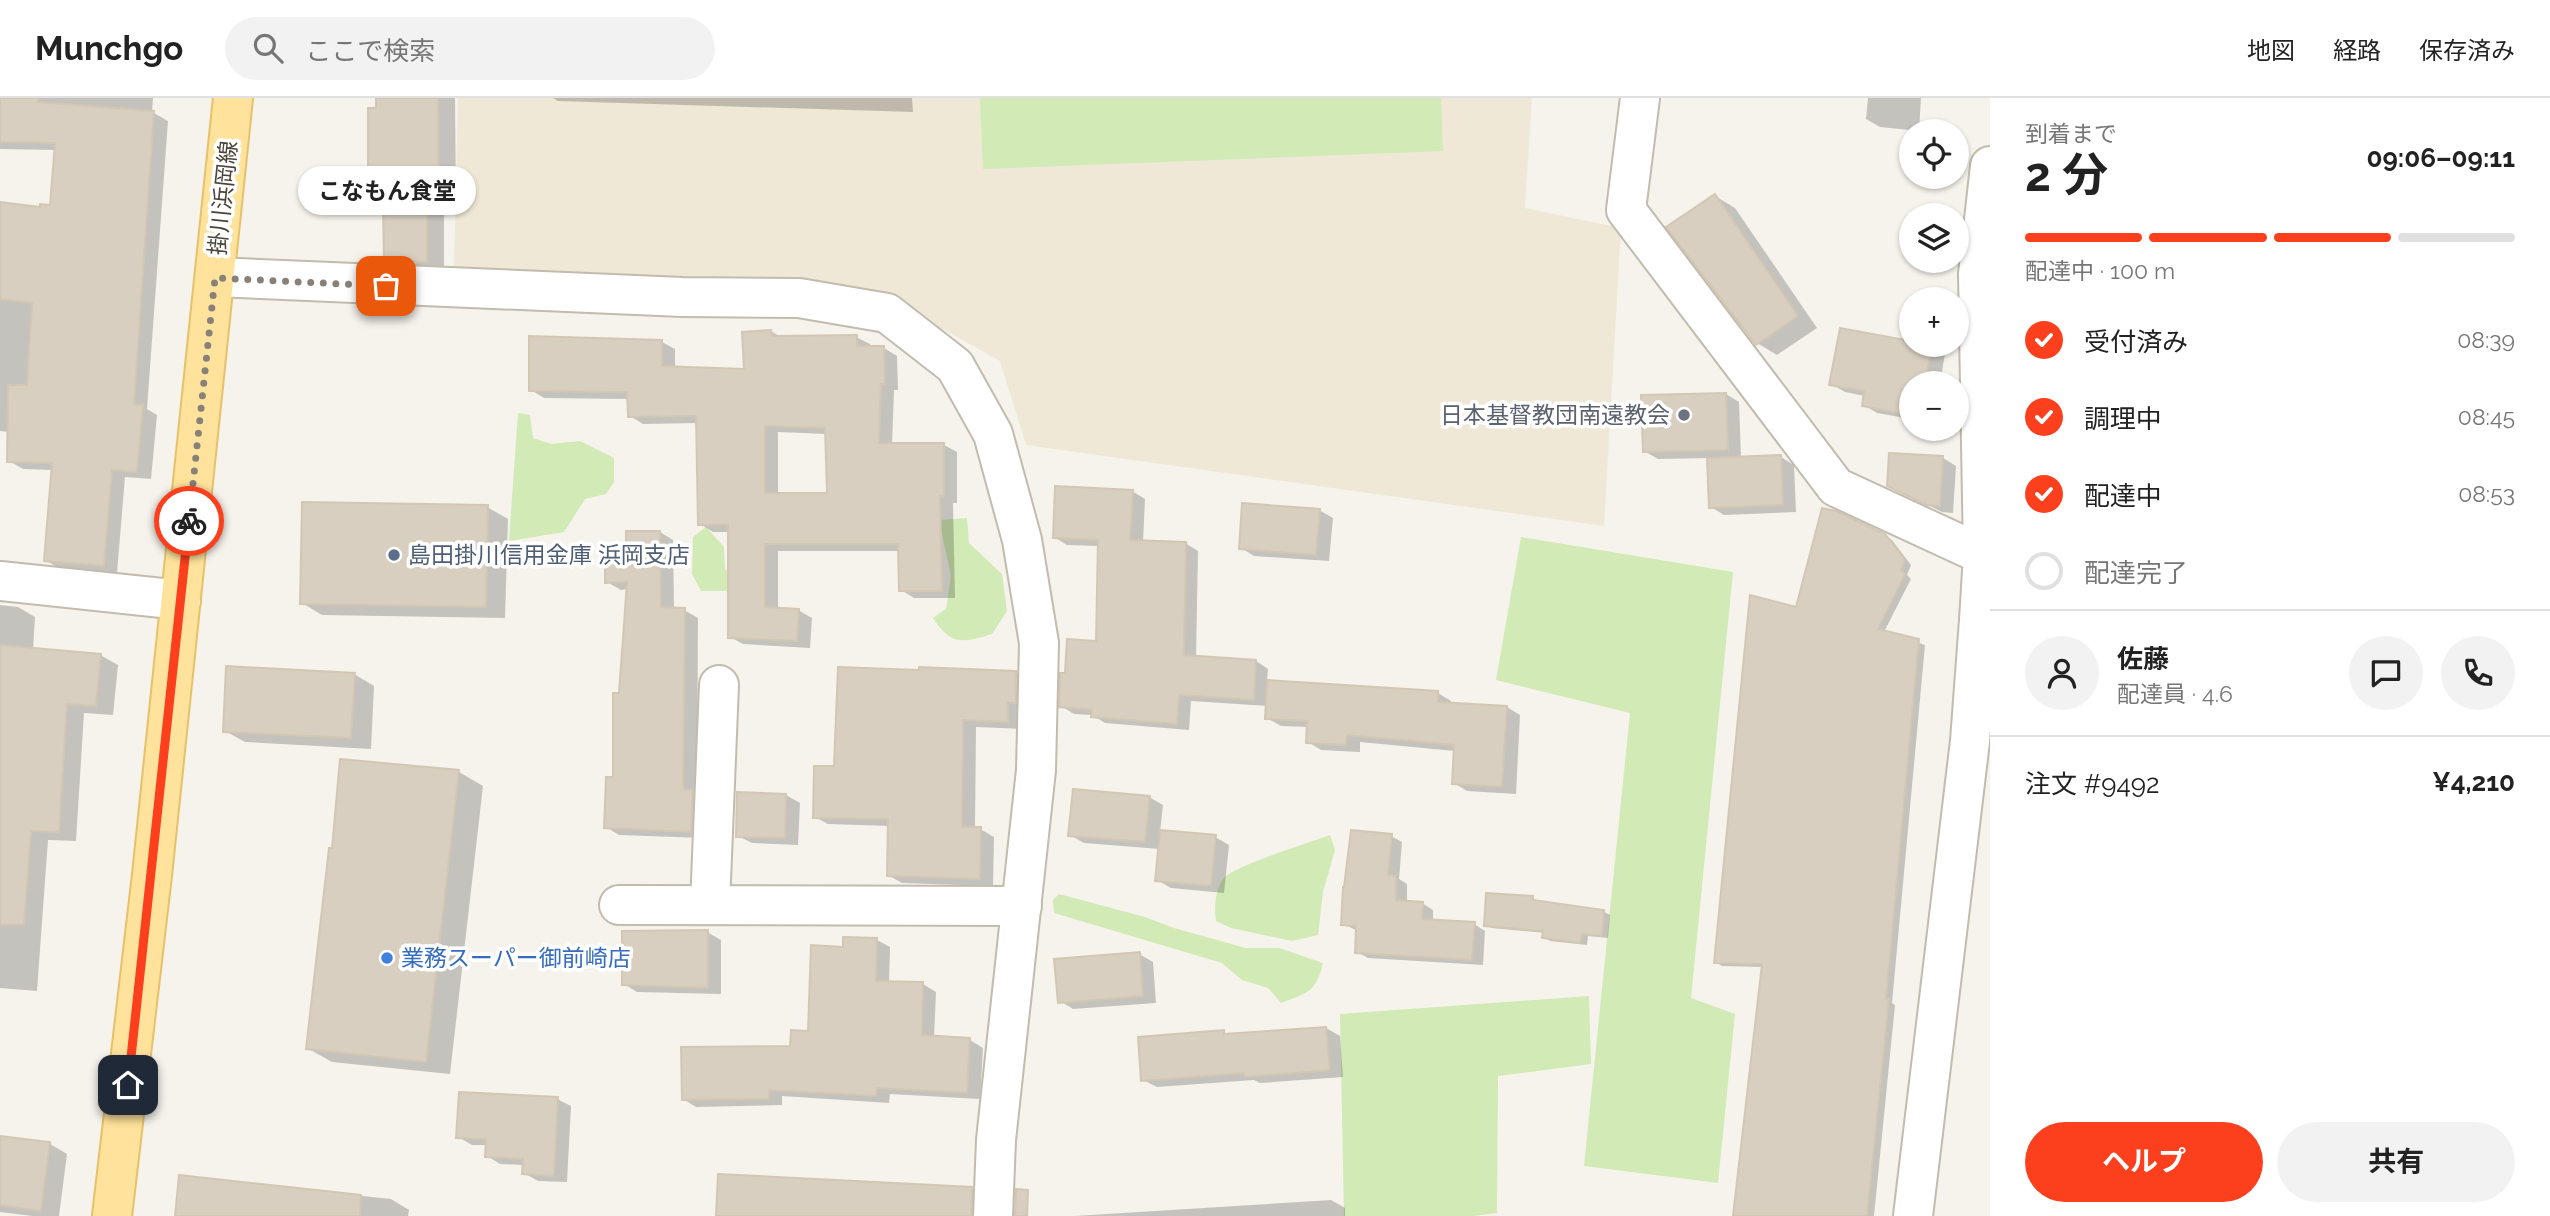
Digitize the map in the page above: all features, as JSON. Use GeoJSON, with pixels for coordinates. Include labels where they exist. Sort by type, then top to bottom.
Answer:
{"type":"FeatureCollection","features":[{"type":"Feature","properties":{"kind":"main road","name":"掛川浜岡線"},"geometry":{"type":"LineString","coordinates":[[112,1216],[143,961],[233,98]]}},
{"type":"Feature","properties":{"kind":"street"},"geometry":{"type":"LineString","coordinates":[[1640,98],[1626,211],[1836,487],[1983,555]]}},
{"type":"Feature","properties":{"kind":"street"},"geometry":{"type":"LineString","coordinates":[[1913,1216],[1970,741],[1983,555],[1984,273],[1990,166]]}},
{"type":"Feature","properties":{"kind":"street"},"geometry":{"type":"LineString","coordinates":[[215,278],[682,297],[799,298],[887,313],[955,366],[993,434],[1021,540],[1039,643],[1035,769],[996,1140],[993,1216]]}},
{"type":"Feature","properties":{"kind":"street"},"geometry":{"type":"LineString","coordinates":[[0,581],[181,600]]}},
{"type":"Feature","properties":{"kind":"street"},"geometry":{"type":"LineString","coordinates":[[710,905],[719,685]]}},
{"type":"Feature","properties":{"kind":"street"},"geometry":{"type":"LineString","coordinates":[[619,905],[1022,906]]}},
{"type":"Feature","properties":{"kind":"shaded area"},"geometry":{"type":"Polygon","coordinates":[[[458,98],[1532,98],[1525,208],[1621,228],[1604,526],[1026,445],[1000,361],[882,295],[454,267],[458,98]]]}},
{"type":"Feature","properties":{"kind":"green space"},"geometry":{"type":"Polygon","coordinates":[[[980,98],[1441,98],[1443,151],[983,169],[980,98]]]}},
{"type":"Feature","properties":{"kind":"green space"},"geometry":{"type":"Polygon","coordinates":[[[518,413],[530,415],[533,438],[551,444],[580,441],[614,458],[614,482],[606,494],[585,499],[564,532],[509,541],[518,413]]]}},
{"type":"Feature","properties":{"kind":"green space"},"geometry":{"type":"Polygon","coordinates":[[[967,518],[969,543],[1002,574],[1007,611],[992,634],[958,640],[946,634],[933,618],[946,609],[951,576],[939,520],[967,518]]]}},
{"type":"Feature","properties":{"kind":"green space"},"geometry":{"type":"Polygon","coordinates":[[[706,527],[724,547],[725,569],[736,579],[734,591],[701,591],[692,574],[693,537],[706,527]]]}},
{"type":"Feature","properties":{"kind":"green space"},"geometry":{"type":"Polygon","coordinates":[[[1521,537],[1733,572],[1691,998],[1735,1014],[1718,1183],[1584,1166],[1630,713],[1496,680],[1521,537]]]}},
{"type":"Feature","properties":{"kind":"green space"},"geometry":{"type":"Polygon","coordinates":[[[1330,835],[1335,850],[1323,892],[1318,935],[1292,941],[1231,928],[1216,921],[1217,894],[1223,879],[1229,874],[1330,835]]]}},
{"type":"Feature","properties":{"kind":"green space"},"geometry":{"type":"Polygon","coordinates":[[[1059,894],[1246,948],[1279,948],[1323,963],[1317,981],[1309,990],[1281,1003],[1268,988],[1242,980],[1222,963],[1054,913],[1053,900],[1059,894]]]}},
{"type":"Feature","properties":{"kind":"green space"},"geometry":{"type":"Polygon","coordinates":[[[1589,996],[1591,1064],[1498,1076],[1497,1213],[1473,1216],[1344,1216],[1340,1014],[1589,996]]]}},
{"type":"Feature","properties":{"kind":"building"},"geometry":{"type":"Polygon","coordinates":[[[0,98],[38,98],[38,102],[154,111],[134,404],[143,405],[137,472],[112,470],[104,566],[44,561],[52,463],[7,462],[8,385],[27,385],[32,303],[0,299],[0,202],[40,207],[40,204],[50,205],[55,143],[0,142],[0,98]]]}},
{"type":"Feature","properties":{"kind":"building"},"geometry":{"type":"Polygon","coordinates":[[[376,98],[438,98],[439,191],[427,191],[427,262],[384,262],[383,208],[368,208],[368,108],[376,108],[376,98]]]}},
{"type":"Feature","properties":{"kind":"building"},"geometry":{"type":"Polygon","coordinates":[[[1715,194],[1798,316],[1756,345],[1666,227],[1715,194]]]}},
{"type":"Feature","properties":{"kind":"building"},"geometry":{"type":"Polygon","coordinates":[[[1840,328],[1899,339],[1899,357],[1930,357],[1927,371],[1899,371],[1899,413],[1862,406],[1864,391],[1829,385],[1840,328]]]}},
{"type":"Feature","properties":{"kind":"building"},"geometry":{"type":"Polygon","coordinates":[[[771,330],[772,336],[857,335],[857,346],[884,346],[885,384],[881,384],[879,443],[944,443],[944,496],[940,496],[942,591],[899,591],[898,544],[765,544],[765,607],[799,609],[797,641],[728,638],[728,525],[698,525],[696,416],[628,417],[627,392],[529,391],[529,336],[662,340],[662,366],[744,369],[742,332],[771,330]],[[765,426],[765,493],[827,493],[825,428],[765,426]]]}},
{"type":"Feature","properties":{"kind":"building","name":"日本基督教団南遠教会"},"geometry":{"type":"Polygon","coordinates":[[[1726,393],[1728,450],[1643,452],[1641,395],[1726,393]]]}},
{"type":"Feature","properties":{"kind":"building"},"geometry":{"type":"Polygon","coordinates":[[[1889,453],[1943,456],[1940,506],[1927,505],[1887,486],[1889,453]]]}},
{"type":"Feature","properties":{"kind":"building"},"geometry":{"type":"Polygon","coordinates":[[[1781,455],[1783,505],[1709,508],[1707,458],[1781,455]]]}},
{"type":"Feature","properties":{"kind":"building"},"geometry":{"type":"Polygon","coordinates":[[[1055,486],[1133,490],[1130,540],[1186,542],[1184,655],[1256,660],[1254,700],[1179,695],[1177,724],[1091,717],[1092,710],[1059,707],[1060,673],[1065,673],[1067,639],[1096,641],[1098,540],[1053,538],[1055,486]]]}},
{"type":"Feature","properties":{"kind":"building","name":"島田掛川信用金庫 浜岡支店"},"geometry":{"type":"Polygon","coordinates":[[[302,502],[488,505],[486,607],[300,604],[302,502]]]}},
{"type":"Feature","properties":{"kind":"building"},"geometry":{"type":"Polygon","coordinates":[[[1242,503],[1320,509],[1316,555],[1239,549],[1242,503]]]}},
{"type":"Feature","properties":{"kind":"building"},"geometry":{"type":"Polygon","coordinates":[[[1822,508],[1836,511],[1885,534],[1905,560],[1901,570],[1905,574],[1878,629],[1919,639],[1886,999],[1889,999],[1867,1216],[1733,1216],[1762,964],[1714,963],[1750,595],[1796,607],[1822,508]]]}},
{"type":"Feature","properties":{"kind":"building"},"geometry":{"type":"Polygon","coordinates":[[[626,531],[660,531],[661,607],[685,608],[683,780],[684,789],[693,790],[691,832],[604,828],[606,777],[613,777],[613,693],[619,693],[627,582],[605,583],[605,548],[626,548],[626,531]]]}},
{"type":"Feature","properties":{"kind":"building"},"geometry":{"type":"Polygon","coordinates":[[[0,645],[101,654],[96,706],[67,704],[59,832],[31,831],[24,925],[0,925],[0,645]]]}},
{"type":"Feature","properties":{"kind":"building"},"geometry":{"type":"Polygon","coordinates":[[[226,666],[355,673],[351,738],[223,732],[226,666]]]}},
{"type":"Feature","properties":{"kind":"building"},"geometry":{"type":"Polygon","coordinates":[[[838,667],[1016,671],[1016,703],[1008,703],[1008,722],[963,720],[962,827],[981,827],[980,879],[887,876],[888,819],[813,818],[814,766],[834,766],[838,667]]]}},
{"type":"Feature","properties":{"kind":"building"},"geometry":{"type":"Polygon","coordinates":[[[1267,680],[1438,691],[1438,702],[1507,706],[1502,787],[1452,784],[1454,745],[1347,735],[1346,745],[1306,743],[1307,721],[1265,719],[1267,680]]]}},
{"type":"Feature","properties":{"kind":"building"},"geometry":{"type":"Polygon","coordinates":[[[340,759],[459,770],[426,1062],[306,1049],[329,848],[332,848],[340,759]]]}},
{"type":"Feature","properties":{"kind":"building"},"geometry":{"type":"Polygon","coordinates":[[[1073,789],[1150,796],[1145,842],[1068,836],[1073,789]]]}},
{"type":"Feature","properties":{"kind":"building"},"geometry":{"type":"Polygon","coordinates":[[[737,792],[786,794],[785,838],[736,837],[737,792]]]}},
{"type":"Feature","properties":{"kind":"building"},"geometry":{"type":"Polygon","coordinates":[[[1160,830],[1216,835],[1211,886],[1155,881],[1160,830]]]}},
{"type":"Feature","properties":{"kind":"building"},"geometry":{"type":"Polygon","coordinates":[[[1351,830],[1392,834],[1388,875],[1396,876],[1396,900],[1423,902],[1422,919],[1475,922],[1472,960],[1355,953],[1356,926],[1341,925],[1351,830]]]}},
{"type":"Feature","properties":{"kind":"building"},"geometry":{"type":"Polygon","coordinates":[[[1486,893],[1533,896],[1533,900],[1604,910],[1602,936],[1582,934],[1580,943],[1542,938],[1543,931],[1484,926],[1486,893]]]}},
{"type":"Feature","properties":{"kind":"building"},"geometry":{"type":"Polygon","coordinates":[[[708,930],[708,988],[622,985],[622,931],[708,930]]]}},
{"type":"Feature","properties":{"kind":"building"},"geometry":{"type":"Polygon","coordinates":[[[843,937],[877,938],[876,981],[923,982],[922,1035],[970,1038],[967,1093],[877,1088],[876,1096],[769,1090],[769,1099],[682,1100],[681,1047],[790,1046],[791,1030],[808,1031],[811,945],[843,947],[843,937]]]}},
{"type":"Feature","properties":{"kind":"building"},"geometry":{"type":"Polygon","coordinates":[[[1140,952],[1143,996],[1058,1003],[1054,959],[1140,952]]]}},
{"type":"Feature","properties":{"kind":"building"},"geometry":{"type":"Polygon","coordinates":[[[1326,1027],[1330,1070],[1141,1081],[1138,1037],[1224,1030],[1224,1034],[1326,1027]]]}},
{"type":"Feature","properties":{"kind":"building"},"geometry":{"type":"Polygon","coordinates":[[[459,1092],[558,1097],[554,1176],[522,1174],[523,1159],[485,1157],[486,1139],[456,1138],[459,1092]]]}},
{"type":"Feature","properties":{"kind":"building"},"geometry":{"type":"Polygon","coordinates":[[[0,1136],[50,1142],[41,1211],[0,1205],[0,1136]]]}},
{"type":"Feature","properties":{"kind":"building"},"geometry":{"type":"Polygon","coordinates":[[[718,1174],[972,1187],[971,1216],[716,1216],[718,1174]]]}},
{"type":"Feature","properties":{"kind":"building"},"geometry":{"type":"Polygon","coordinates":[[[179,1175],[361,1195],[360,1216],[175,1216],[179,1175]]]}},
{"type":"Feature","properties":{"kind":"building"},"geometry":{"type":"Polygon","coordinates":[[[1016,1189],[1028,1190],[1027,1216],[1015,1216],[1016,1189]]]}},
{"type":"Feature","properties":{"kind":"way so far"},"geometry":{"type":"LineString","coordinates":[[189,521],[215,278],[386,286]]}},
{"type":"Feature","properties":{"kind":"place","name":"こなもん食堂"},"geometry":{"type":"Point","coordinates":[386,286]}},
{"type":"Feature","properties":{"kind":"place","name":"日本基督教団南遠教会"},"geometry":{"type":"Point","coordinates":[1684,415]}},
{"type":"Feature","properties":{"kind":"place","name":"島田掛川信用金庫 浜岡支店"},"geometry":{"type":"Point","coordinates":[394,555]}},
{"type":"Feature","properties":{"kind":"place","name":"業務スーパー御前崎店"},"geometry":{"type":"Point","coordinates":[387,958]}},
{"type":"Feature","properties":{"kind":"route"},"geometry":{"type":"LineString","coordinates":[[128,1085],[189,521]]}}]}
